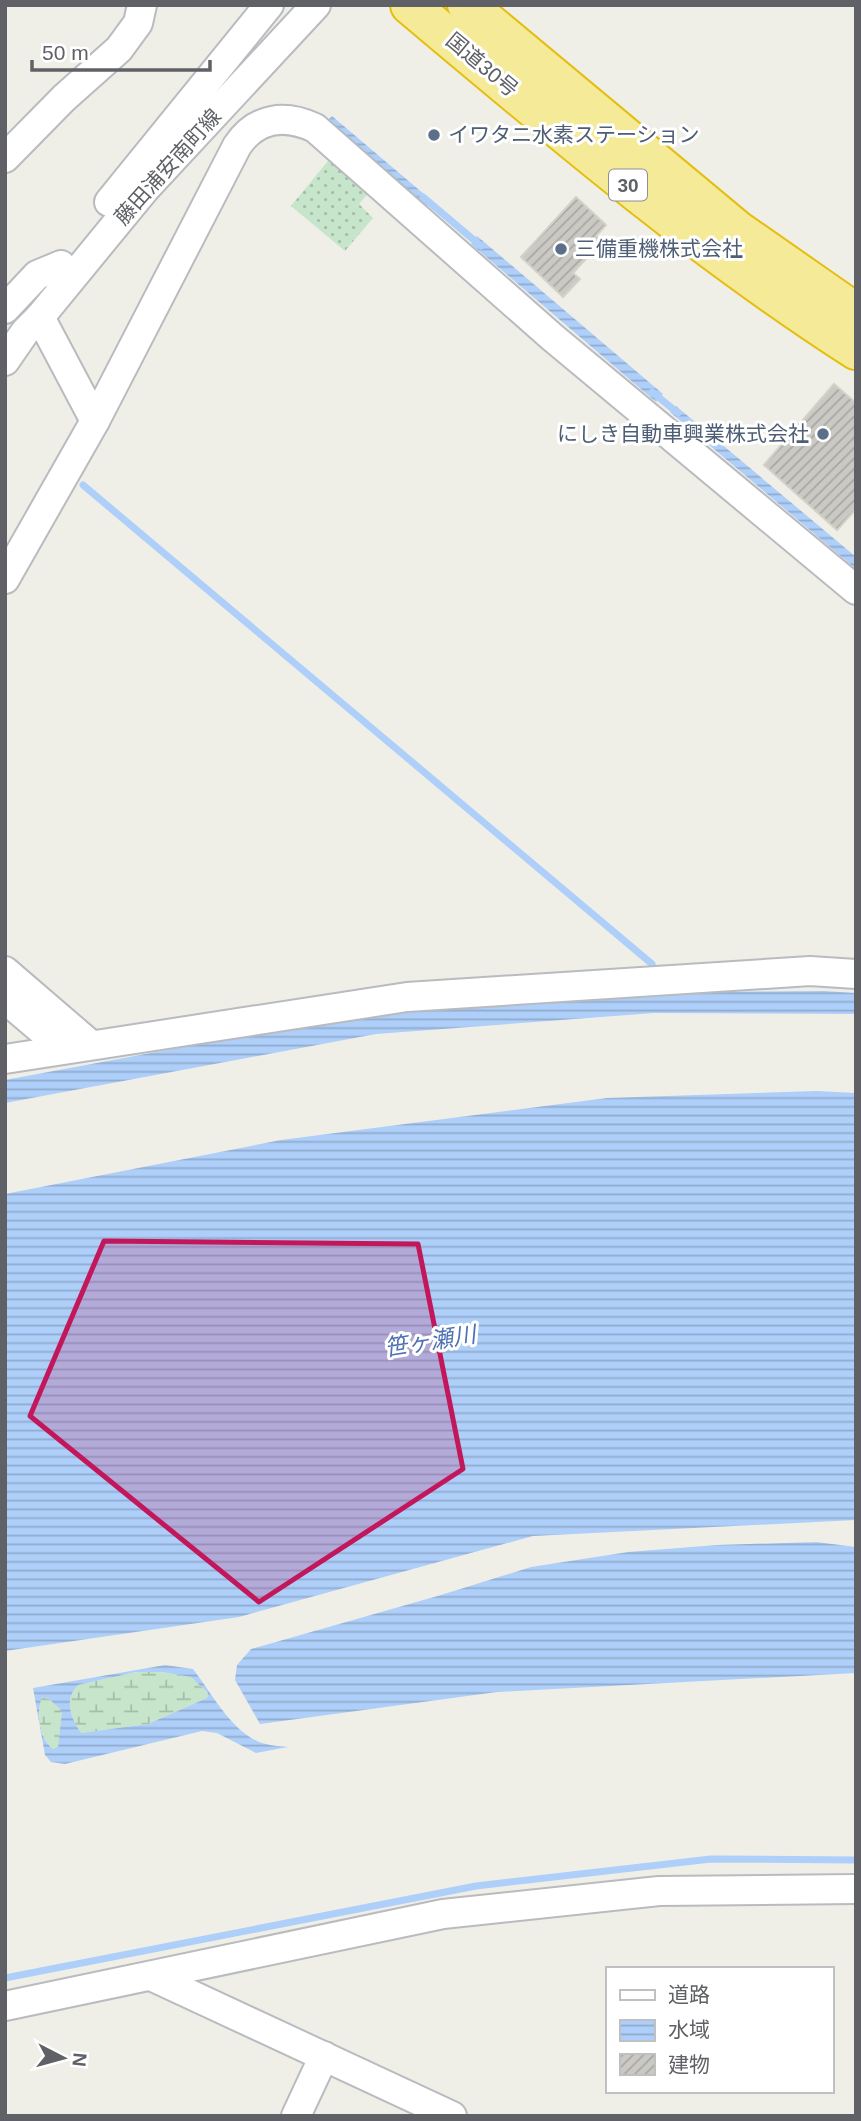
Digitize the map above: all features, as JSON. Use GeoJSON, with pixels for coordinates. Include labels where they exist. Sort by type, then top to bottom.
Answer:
{"type":"FeatureCollection","features":[{"type":"Feature","properties":{"kind":"highway","name":"国道30号"},"geometry":{"type":"LineString","coordinates":[[410,5],[671,220],[785,304],[856,349]]}},
{"type":"Feature","properties":{"kind":"highway","name":"国道30号"},"geometry":{"type":"LineString","coordinates":[[467,5],[717,214],[856,313]]}},
{"type":"Feature","properties":{"kind":"street"},"geometry":{"type":"LineString","coordinates":[[5,158],[64,98],[119,49],[138,23],[142,5]]}},
{"type":"Feature","properties":{"kind":"street","name":"藤田浦安南町線"},"geometry":{"type":"LineString","coordinates":[[32,325],[37,300],[61,265],[269,5]]}},
{"type":"Feature","properties":{"kind":"street","name":"藤田浦安南町線"},"geometry":{"type":"LineString","coordinates":[[5,361],[145,188],[316,5]]}},
{"type":"Feature","properties":{"kind":"street"},"geometry":{"type":"LineString","coordinates":[[5,579],[95,421],[243,136],[267,122],[283,118],[298,120],[315,128],[552,337],[856,590]]}},
{"type":"Feature","properties":{"kind":"street"},"geometry":{"type":"LineString","coordinates":[[5,309],[37,275],[61,265]]}},
{"type":"Feature","properties":{"kind":"street"},"geometry":{"type":"LineString","coordinates":[[32,325],[95,421]]}},
{"type":"Feature","properties":{"kind":"street"},"geometry":{"type":"LineString","coordinates":[[5,971],[78,1047]]}},
{"type":"Feature","properties":{"kind":"street"},"geometry":{"type":"LineString","coordinates":[[5,1059],[407,997],[810,971],[856,974]]}},
{"type":"Feature","properties":{"kind":"street"},"geometry":{"type":"LineString","coordinates":[[5,999],[78,1047]]}},
{"type":"Feature","properties":{"kind":"street"},"geometry":{"type":"LineString","coordinates":[[5,2006],[443,1914],[659,1891],[856,1889]]}},
{"type":"Feature","properties":{"kind":"street"},"geometry":{"type":"LineString","coordinates":[[151,1976],[320,2064],[452,2116]]}},
{"type":"Feature","properties":{"kind":"street"},"geometry":{"type":"LineString","coordinates":[[296,2116],[320,2064]]}},
{"type":"Feature","properties":{"kind":"highlighted area"},"geometry":{"type":"Polygon","coordinates":[[[104,1241],[418,1244],[463,1469],[259,1602],[30,1416],[104,1241]]]}},
{"type":"Feature","properties":{"kind":"green space"},"geometry":{"type":"Polygon","coordinates":[[[332,156],[371,190],[359,204],[373,218],[345,251],[291,206],[332,156]]]}},
{"type":"Feature","properties":{"kind":"green space"},"geometry":{"type":"Polygon","coordinates":[[[136,1672],[162,1672],[191,1677],[208,1693],[207,1698],[148,1724],[81,1733],[70,1709],[71,1697],[78,1685],[136,1672]]]}},
{"type":"Feature","properties":{"kind":"green space"},"geometry":{"type":"Polygon","coordinates":[[[41,1697],[49,1699],[62,1711],[58,1748],[53,1749],[48,1744],[42,1732],[39,1718],[41,1697]]]}},
{"type":"Feature","properties":{"kind":"water"},"geometry":{"type":"Polygon","coordinates":[[[332,116],[431,200],[425,207],[325,123],[332,116]]]}},
{"type":"Feature","properties":{"kind":"water"},"geometry":{"type":"Polygon","coordinates":[[[477,236],[663,394],[656,402],[471,244],[477,236]]]}},
{"type":"Feature","properties":{"kind":"water"},"geometry":{"type":"Polygon","coordinates":[[[676,406],[856,557],[856,569],[670,412],[676,406]]]}},
{"type":"Feature","properties":{"kind":"water"},"geometry":{"type":"Polygon","coordinates":[[[688,992],[856,993],[856,1014],[654,1013],[376,1034],[5,1103],[5,1080],[373,1012],[688,992]]]}},
{"type":"Feature","properties":{"kind":"water","name":"笹ヶ瀬川"},"geometry":{"type":"Polygon","coordinates":[[[817,1091],[856,1093],[856,1520],[533,1536],[239,1617],[5,1651],[5,1194],[281,1140],[607,1098],[817,1091]]]}},
{"type":"Feature","properties":{"kind":"water"},"geometry":{"type":"Polygon","coordinates":[[[816,1542],[856,1547],[856,1673],[497,1692],[260,1724],[235,1680],[237,1665],[251,1649],[531,1567],[628,1552],[717,1545],[816,1542]]]}},
{"type":"Feature","properties":{"kind":"water"},"geometry":{"type":"Polygon","coordinates":[[[165,1665],[193,1669],[224,1712],[243,1732],[266,1744],[288,1747],[256,1753],[217,1733],[202,1731],[65,1764],[51,1762],[45,1755],[33,1688],[165,1665]],[[136,1672],[78,1685],[71,1696],[70,1708],[81,1733],[148,1724],[207,1698],[208,1693],[191,1677],[162,1672],[136,1672]],[[42,1697],[40,1725],[48,1745],[53,1749],[58,1747],[62,1711],[49,1699],[42,1697]]]}},
{"type":"Feature","properties":{"kind":"building","name":"三備重機株式会社"},"geometry":{"type":"Polygon","coordinates":[[[576,197],[606,225],[596,236],[602,241],[573,273],[580,279],[563,297],[521,257],[576,197]]]}},
{"type":"Feature","properties":{"kind":"building","name":"にしき自動車興業株式会社"},"geometry":{"type":"Polygon","coordinates":[[[834,384],[856,403],[856,509],[837,530],[764,465],[834,384]]]}},
{"type":"Feature","properties":{"kind":"waterway"},"geometry":{"type":"LineString","coordinates":[[423,197],[481,246]]}},
{"type":"Feature","properties":{"kind":"waterway"},"geometry":{"type":"LineString","coordinates":[[652,392],[678,413]]}},
{"type":"Feature","properties":{"kind":"waterway"},"geometry":{"type":"LineString","coordinates":[[83,485],[652,964]]}},
{"type":"Feature","properties":{"kind":"waterway"},"geometry":{"type":"LineString","coordinates":[[5,1978],[476,1886],[711,1859],[856,1860]]}},
{"type":"Feature","properties":{"kind":"place","name":"イワタニ水素ステーション"},"geometry":{"type":"Point","coordinates":[434,135]}},
{"type":"Feature","properties":{"kind":"place","name":"三備重機株式会社"},"geometry":{"type":"Point","coordinates":[561,249]}},
{"type":"Feature","properties":{"kind":"place","name":"にしき自動車興業株式会社"},"geometry":{"type":"Point","coordinates":[823,434]}}]}
